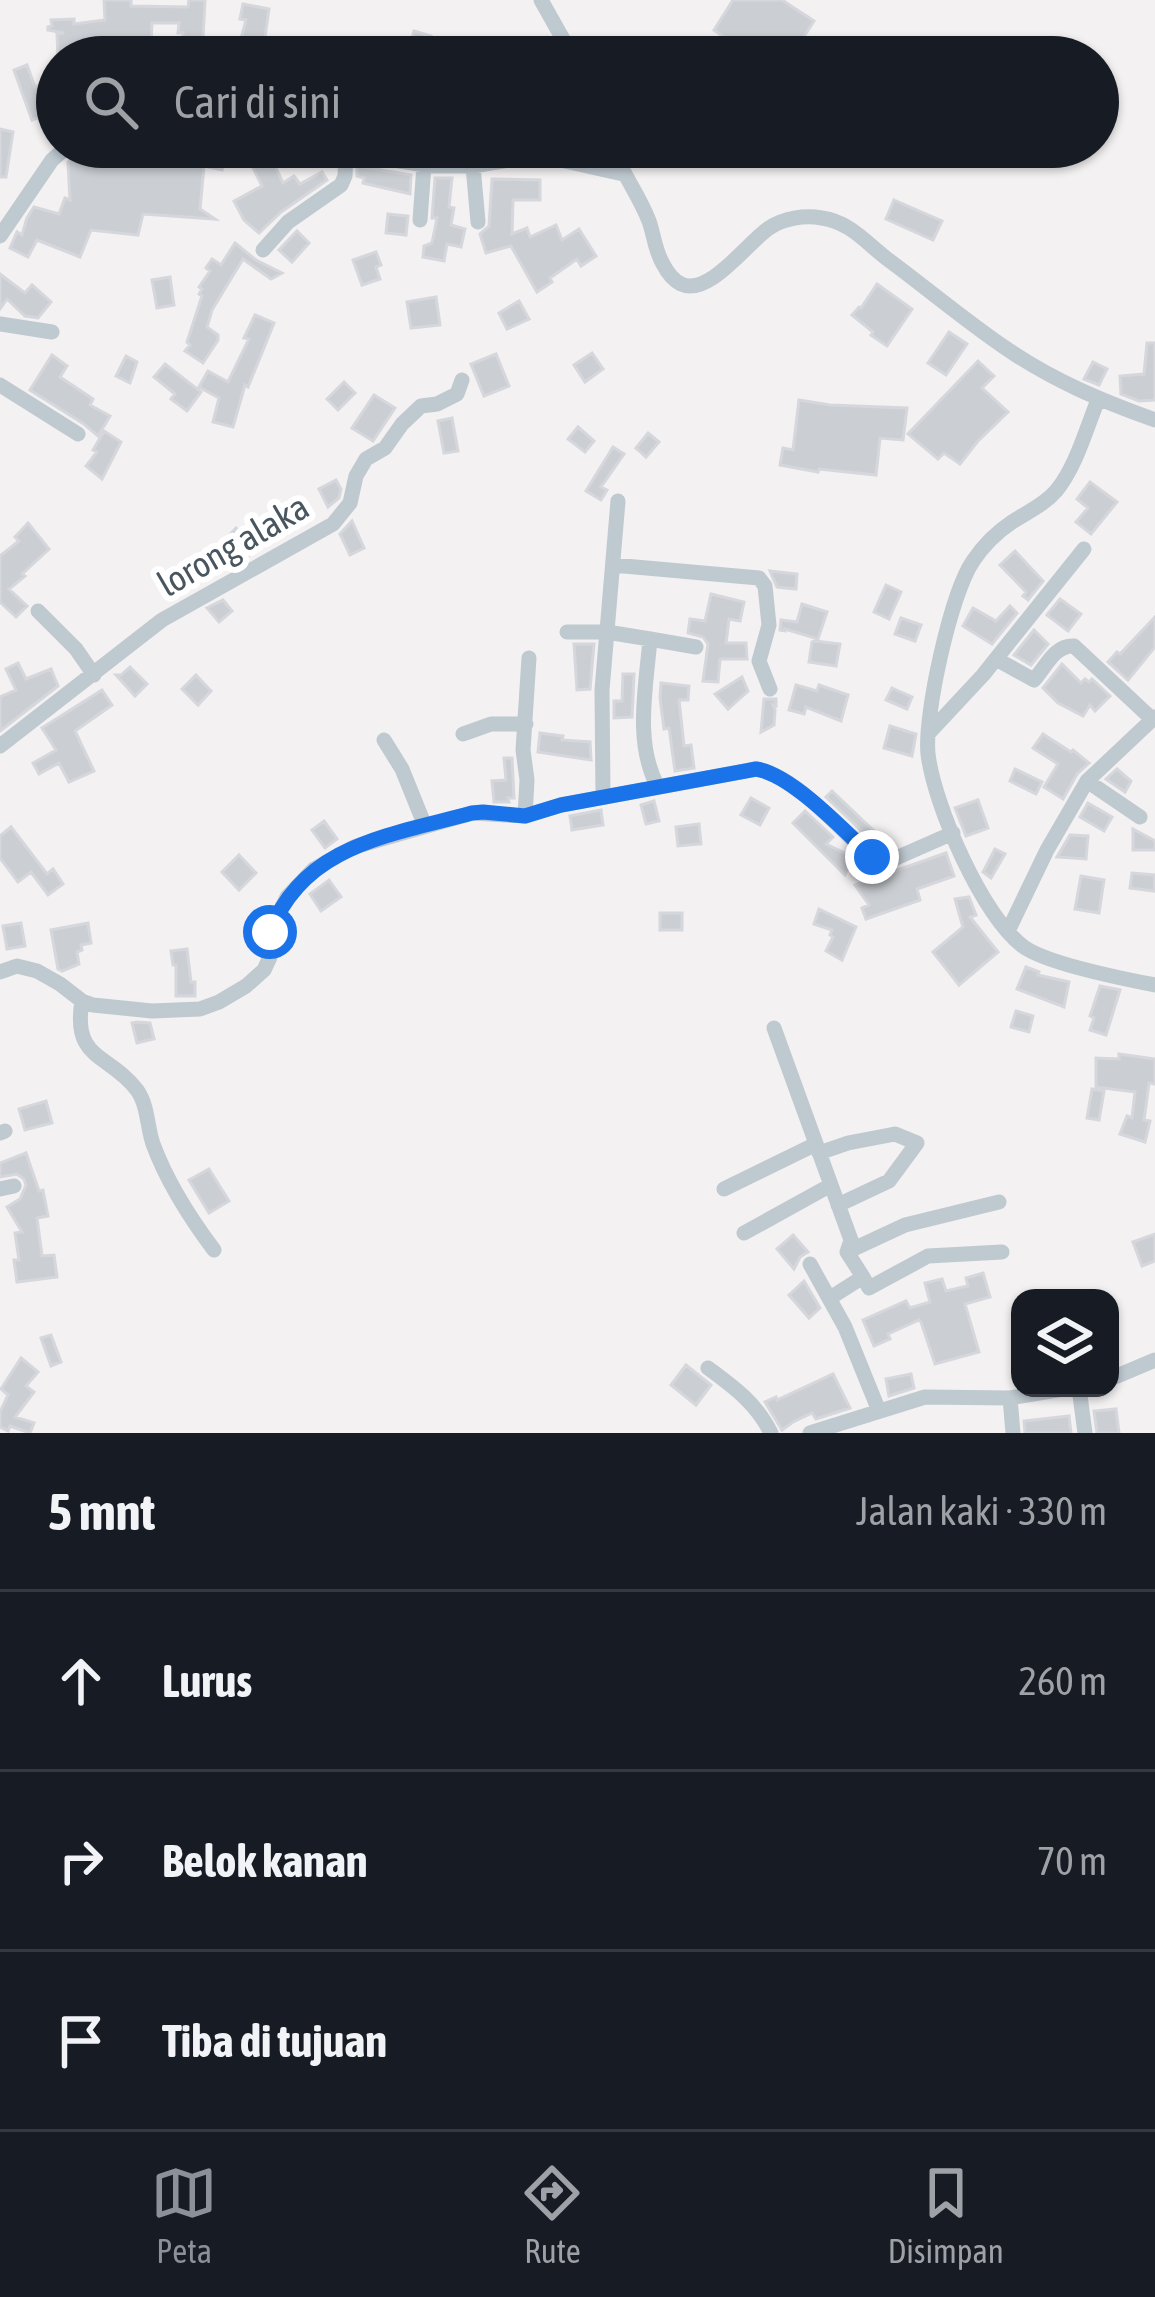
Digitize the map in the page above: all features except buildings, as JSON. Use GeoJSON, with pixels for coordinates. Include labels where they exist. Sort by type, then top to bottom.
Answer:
{"type":"FeatureCollection","features":[{"type":"Feature","properties":{"kind":"street"},"geometry":{"type":"LineString","coordinates":[[541,0],[561,36]]}},
{"type":"Feature","properties":{"kind":"street"},"geometry":{"type":"LineString","coordinates":[[2,225],[46,168]]}},
{"type":"Feature","properties":{"kind":"street"},"geometry":{"type":"LineString","coordinates":[[262,250],[288,222],[341,184],[345,168]]}},
{"type":"Feature","properties":{"kind":"street"},"geometry":{"type":"LineString","coordinates":[[420,220],[424,168]]}},
{"type":"Feature","properties":{"kind":"street"},"geometry":{"type":"LineString","coordinates":[[472,168],[478,222]]}},
{"type":"Feature","properties":{"kind":"street"},"geometry":{"type":"LineString","coordinates":[[596,168],[623,174]]}},
{"type":"Feature","properties":{"kind":"street"},"geometry":{"type":"LineString","coordinates":[[621,168],[648,219],[663,266],[683,286],[700,286],[711,279],[771,227],[788,219],[821,218],[850,227],[1003,347],[1047,375],[1097,400],[1155,420]]}},
{"type":"Feature","properties":{"kind":"street"},"geometry":{"type":"LineString","coordinates":[[0,324],[52,332]]}},
{"type":"Feature","properties":{"kind":"street","name":"lorong alaka"},"geometry":{"type":"LineString","coordinates":[[0,746],[137,638],[197,598],[333,524],[350,503],[366,459],[385,448],[421,406],[457,394],[462,380]]}},
{"type":"Feature","properties":{"kind":"street"},"geometry":{"type":"LineString","coordinates":[[0,385],[78,434]]}},
{"type":"Feature","properties":{"kind":"street"},"geometry":{"type":"LineString","coordinates":[[1097,400],[1058,489],[988,543],[959,589],[928,734],[930,768],[953,833],[989,909],[1008,932],[1026,949],[1046,958],[1155,985]]}},
{"type":"Feature","properties":{"kind":"street"},"geometry":{"type":"LineString","coordinates":[[603,797],[602,690],[618,501]]}},
{"type":"Feature","properties":{"kind":"street"},"geometry":{"type":"LineString","coordinates":[[928,734],[996,659],[1084,549]]}},
{"type":"Feature","properties":{"kind":"street"},"geometry":{"type":"LineString","coordinates":[[613,565],[759,578],[769,625],[759,662],[770,689]]}},
{"type":"Feature","properties":{"kind":"street"},"geometry":{"type":"LineString","coordinates":[[38,611],[94,674]]}},
{"type":"Feature","properties":{"kind":"street"},"geometry":{"type":"LineString","coordinates":[[567,632],[607,632],[696,647]]}},
{"type":"Feature","properties":{"kind":"street"},"geometry":{"type":"LineString","coordinates":[[650,639],[645,757],[658,787]]}},
{"type":"Feature","properties":{"kind":"street"},"geometry":{"type":"LineString","coordinates":[[996,659],[1034,680],[1058,650],[1074,646],[1154,718],[1087,781],[1008,932]]}},
{"type":"Feature","properties":{"kind":"street"},"geometry":{"type":"LineString","coordinates":[[525,816],[529,658]]}},
{"type":"Feature","properties":{"kind":"street"},"geometry":{"type":"LineString","coordinates":[[463,734],[491,724],[526,724]]}},
{"type":"Feature","properties":{"kind":"street"},"geometry":{"type":"LineString","coordinates":[[384,740],[402,769],[425,826]]}},
{"type":"Feature","properties":{"kind":"street"},"geometry":{"type":"LineString","coordinates":[[0,971],[17,966],[37,971],[82,1001],[152,1011],[200,1010],[246,986],[264,970],[270,957],[270,932],[287,897],[314,869],[354,847],[483,812],[525,816],[546,808],[756,769],[785,781],[879,862],[953,833]]}},
{"type":"Feature","properties":{"kind":"street"},"geometry":{"type":"LineString","coordinates":[[1087,781],[1140,817]]}},
{"type":"Feature","properties":{"kind":"street"},"geometry":{"type":"LineString","coordinates":[[82,1001],[83,1038],[141,1097],[153,1143],[176,1192],[214,1250]]}},
{"type":"Feature","properties":{"kind":"street"},"geometry":{"type":"LineString","coordinates":[[774,1028],[851,1240],[848,1252],[868,1288],[928,1256],[1002,1252]]}},
{"type":"Feature","properties":{"kind":"street"},"geometry":{"type":"LineString","coordinates":[[724,1189],[818,1148],[895,1134],[917,1143],[889,1181],[838,1204]]}},
{"type":"Feature","properties":{"kind":"street"},"geometry":{"type":"LineString","coordinates":[[744,1233],[831,1185]]}},
{"type":"Feature","properties":{"kind":"street"},"geometry":{"type":"LineString","coordinates":[[848,1252],[904,1226],[999,1202]]}},
{"type":"Feature","properties":{"kind":"street"},"geometry":{"type":"LineString","coordinates":[[810,1264],[830,1298],[879,1411]]}},
{"type":"Feature","properties":{"kind":"street"},"geometry":{"type":"LineString","coordinates":[[830,1298],[863,1277]]}},
{"type":"Feature","properties":{"kind":"street"},"geometry":{"type":"LineString","coordinates":[[1119,1374],[1155,1360]]}},
{"type":"Feature","properties":{"kind":"street"},"geometry":{"type":"LineString","coordinates":[[708,1368],[737,1389],[762,1415],[771,1433]]}},
{"type":"Feature","properties":{"kind":"street"},"geometry":{"type":"LineString","coordinates":[[810,1433],[939,1395],[1016,1397]]}},
{"type":"Feature","properties":{"kind":"street"},"geometry":{"type":"LineString","coordinates":[[1080,1397],[1085,1433]]}},
{"type":"Feature","properties":{"kind":"street"},"geometry":{"type":"LineString","coordinates":[[1010,1398],[1013,1433]]}},
{"type":"Feature","properties":{"kind":"route"},"geometry":{"type":"LineString","coordinates":[[270,932],[287,897],[314,869],[379,838],[472,813],[525,816],[546,808],[756,769],[785,781],[872,857]]}}]}
